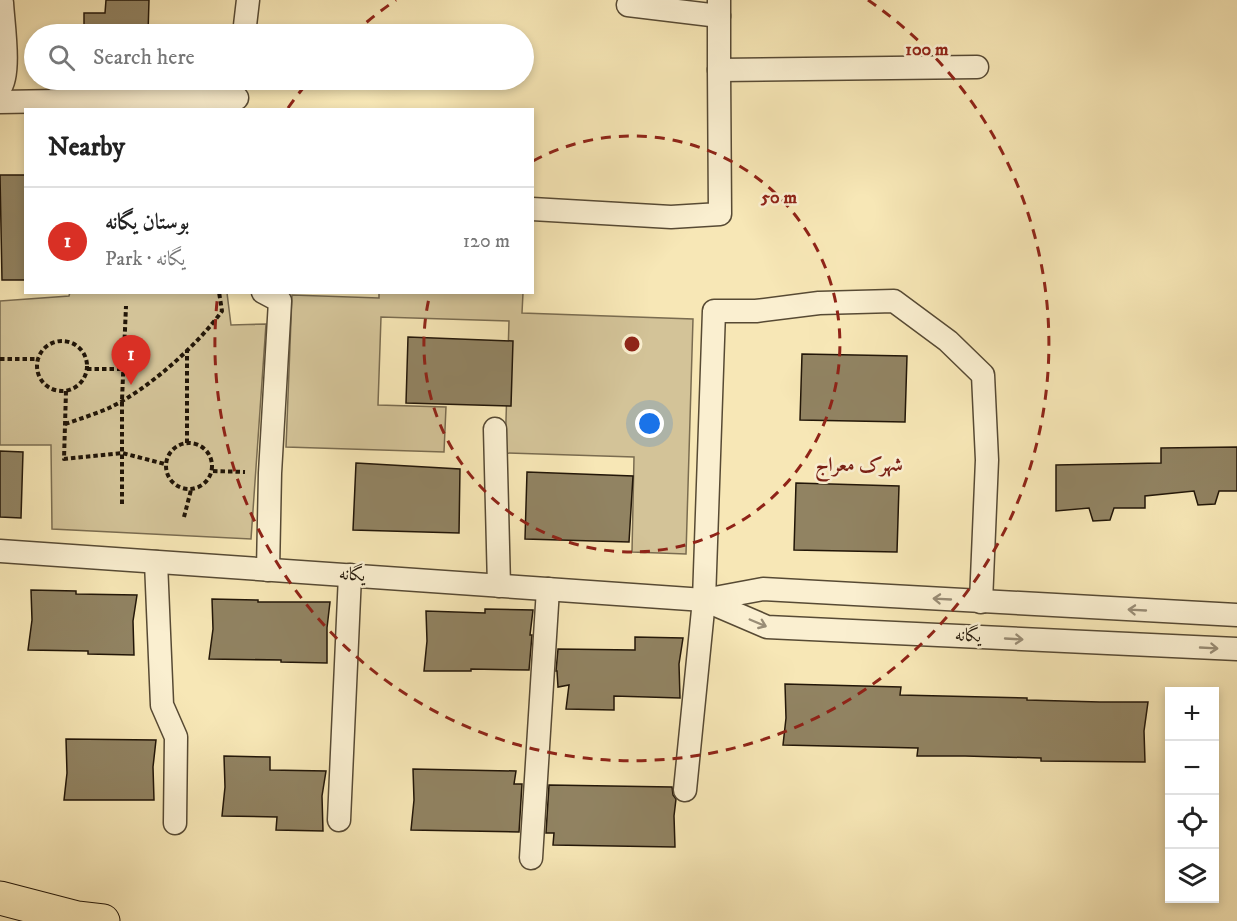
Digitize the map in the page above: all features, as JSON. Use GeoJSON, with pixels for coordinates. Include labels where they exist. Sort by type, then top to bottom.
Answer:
{"type":"FeatureCollection","features":[{"type":"Feature","properties":{"kind":"highway"},"geometry":{"type":"LineString","coordinates":[[0,898],[77,918],[103,921]]}},
{"type":"Feature","properties":{"kind":"street"},"geometry":{"type":"LineString","coordinates":[[245,24],[248,0]]}},
{"type":"Feature","properties":{"kind":"street"},"geometry":{"type":"LineString","coordinates":[[0,88],[4,82],[6,47],[2,3]]}},
{"type":"Feature","properties":{"kind":"street"},"geometry":{"type":"LineString","coordinates":[[534,209],[671,217],[720,214],[719,8],[628,5]]}},
{"type":"Feature","properties":{"kind":"street"},"geometry":{"type":"LineString","coordinates":[[719,70],[977,67]]}},
{"type":"Feature","properties":{"kind":"street"},"geometry":{"type":"LineString","coordinates":[[0,102],[238,96]]}},
{"type":"Feature","properties":{"kind":"street"},"geometry":{"type":"LineString","coordinates":[[268,294],[280,301],[270,473],[268,570]]}},
{"type":"Feature","properties":{"kind":"street"},"geometry":{"type":"LineString","coordinates":[[685,790],[704,600],[714,312],[756,311],[819,303],[894,301],[948,341],[983,375],[987,460],[981,602]]}},
{"type":"Feature","properties":{"kind":"street"},"geometry":{"type":"LineString","coordinates":[[495,429],[499,586]]}},
{"type":"Feature","properties":{"kind":"street","name":"یگانه"},"geometry":{"type":"LineString","coordinates":[[0,551],[704,600],[763,590],[1237,615]]}},
{"type":"Feature","properties":{"kind":"street"},"geometry":{"type":"LineString","coordinates":[[156,562],[162,705],[176,737],[174,823]]}},
{"type":"Feature","properties":{"kind":"street"},"geometry":{"type":"LineString","coordinates":[[339,820],[350,575]]}},
{"type":"Feature","properties":{"kind":"street"},"geometry":{"type":"LineString","coordinates":[[531,858],[548,589]]}},
{"type":"Feature","properties":{"kind":"street","name":"یگانه"},"geometry":{"type":"LineString","coordinates":[[704,600],[767,627],[1237,649]]}},
{"type":"Feature","properties":{"kind":"path"},"geometry":{"type":"LineString","coordinates":[[65,424],[122,400],[187,350],[211,327],[222,312],[219,294]]}},
{"type":"Feature","properties":{"kind":"path"},"geometry":{"type":"LineString","coordinates":[[122,504],[122,400],[126,306]]}},
{"type":"Feature","properties":{"kind":"path"},"geometry":{"type":"LineString","coordinates":[[56,342],[73,343],[84,354],[87,361],[85,377],[80,383],[66,391],[50,388],[39,375],[37,367],[39,359],[42,351],[56,342]]}},
{"type":"Feature","properties":{"kind":"path"},"geometry":{"type":"LineString","coordinates":[[187,350],[187,443]]}},
{"type":"Feature","properties":{"kind":"path"},"geometry":{"type":"LineString","coordinates":[[0,359],[39,359]]}},
{"type":"Feature","properties":{"kind":"path"},"geometry":{"type":"LineString","coordinates":[[87,369],[123,369]]}},
{"type":"Feature","properties":{"kind":"path"},"geometry":{"type":"LineString","coordinates":[[66,391],[64,459],[122,453],[165,464]]}},
{"type":"Feature","properties":{"kind":"path"},"geometry":{"type":"LineString","coordinates":[[195,444],[208,453],[213,471],[204,484],[198,488],[183,489],[170,480],[165,464],[172,450],[179,445],[195,444]]}},
{"type":"Feature","properties":{"kind":"path"},"geometry":{"type":"LineString","coordinates":[[213,471],[270,473]]}},
{"type":"Feature","properties":{"kind":"path"},"geometry":{"type":"LineString","coordinates":[[184,517],[191,490]]}},
{"type":"Feature","properties":{"kind":"shaded area"},"geometry":{"type":"Polygon","coordinates":[[[70,294],[227,294],[231,325],[266,324],[251,539],[52,529],[51,445],[0,445],[0,301],[69,296],[70,294]]]}},
{"type":"Feature","properties":{"kind":"shaded area"},"geometry":{"type":"Polygon","coordinates":[[[379,294],[523,294],[522,313],[693,319],[686,554],[632,552],[634,457],[505,453],[509,321],[381,317],[378,405],[446,407],[444,452],[286,447],[292,295],[379,298],[379,294]]]}},
{"type":"Feature","properties":{"kind":"building"},"geometry":{"type":"Polygon","coordinates":[[[106,0],[149,0],[148,24],[84,24],[84,13],[105,13],[106,0]]]}},
{"type":"Feature","properties":{"kind":"building"},"geometry":{"type":"Polygon","coordinates":[[[0,175],[24,175],[24,280],[2,280],[0,175]]]}},
{"type":"Feature","properties":{"kind":"building"},"geometry":{"type":"Polygon","coordinates":[[[408,337],[513,341],[511,406],[406,403],[408,337]]]}},
{"type":"Feature","properties":{"kind":"building"},"geometry":{"type":"Polygon","coordinates":[[[802,354],[907,356],[905,422],[800,420],[802,354]]]}},
{"type":"Feature","properties":{"kind":"building"},"geometry":{"type":"Polygon","coordinates":[[[1237,447],[1237,491],[1219,491],[1215,504],[1198,505],[1194,491],[1145,496],[1145,508],[1114,508],[1110,520],[1093,521],[1089,508],[1056,511],[1056,465],[1161,463],[1161,448],[1237,447]]]}},
{"type":"Feature","properties":{"kind":"building"},"geometry":{"type":"Polygon","coordinates":[[[0,451],[23,452],[21,518],[0,517],[0,451]]]}},
{"type":"Feature","properties":{"kind":"building"},"geometry":{"type":"Polygon","coordinates":[[[356,463],[460,469],[459,533],[353,530],[356,463]]]}},
{"type":"Feature","properties":{"kind":"building"},"geometry":{"type":"Polygon","coordinates":[[[527,472],[633,476],[629,542],[525,539],[527,472]]]}},
{"type":"Feature","properties":{"kind":"building"},"geometry":{"type":"Polygon","coordinates":[[[796,483],[899,486],[897,552],[794,550],[796,483]]]}},
{"type":"Feature","properties":{"kind":"building"},"geometry":{"type":"Polygon","coordinates":[[[31,590],[76,591],[76,594],[137,595],[133,621],[134,655],[88,654],[88,651],[28,650],[32,620],[31,590]]]}},
{"type":"Feature","properties":{"kind":"building"},"geometry":{"type":"Polygon","coordinates":[[[212,599],[258,600],[258,602],[330,602],[327,663],[209,659],[213,629],[212,599]]]}},
{"type":"Feature","properties":{"kind":"building"},"geometry":{"type":"Polygon","coordinates":[[[485,609],[533,610],[529,670],[424,671],[427,641],[426,611],[485,613],[485,609]]]}},
{"type":"Feature","properties":{"kind":"building"},"geometry":{"type":"Polygon","coordinates":[[[635,637],[683,638],[679,664],[680,698],[614,696],[614,710],[566,709],[569,685],[558,687],[556,671],[558,649],[635,650],[635,637]]]}},
{"type":"Feature","properties":{"kind":"building"},"geometry":{"type":"Polygon","coordinates":[[[785,684],[901,687],[900,695],[1148,702],[1144,731],[1145,762],[917,756],[918,748],[783,745],[786,718],[785,684]]]}},
{"type":"Feature","properties":{"kind":"building"},"geometry":{"type":"Polygon","coordinates":[[[66,739],[156,740],[153,767],[154,800],[64,800],[67,773],[66,739]]]}},
{"type":"Feature","properties":{"kind":"building"},"geometry":{"type":"Polygon","coordinates":[[[224,756],[270,757],[270,770],[326,771],[322,796],[323,831],[276,830],[277,817],[222,816],[225,787],[224,756]]]}},
{"type":"Feature","properties":{"kind":"building"},"geometry":{"type":"Polygon","coordinates":[[[413,769],[516,771],[514,784],[522,784],[519,832],[411,830],[414,800],[413,769]]]}},
{"type":"Feature","properties":{"kind":"building"},"geometry":{"type":"Polygon","coordinates":[[[549,785],[672,787],[676,799],[675,847],[553,845],[554,833],[546,833],[549,785]]]}},
{"type":"Feature","properties":{"kind":"place","name":"بوستان یگانه"},"geometry":{"type":"Point","coordinates":[131,385]}},
{"type":"Feature","properties":{"kind":"district","name":"شهرک معراج"},"geometry":{"type":"Point","coordinates":[859,465]}}]}
